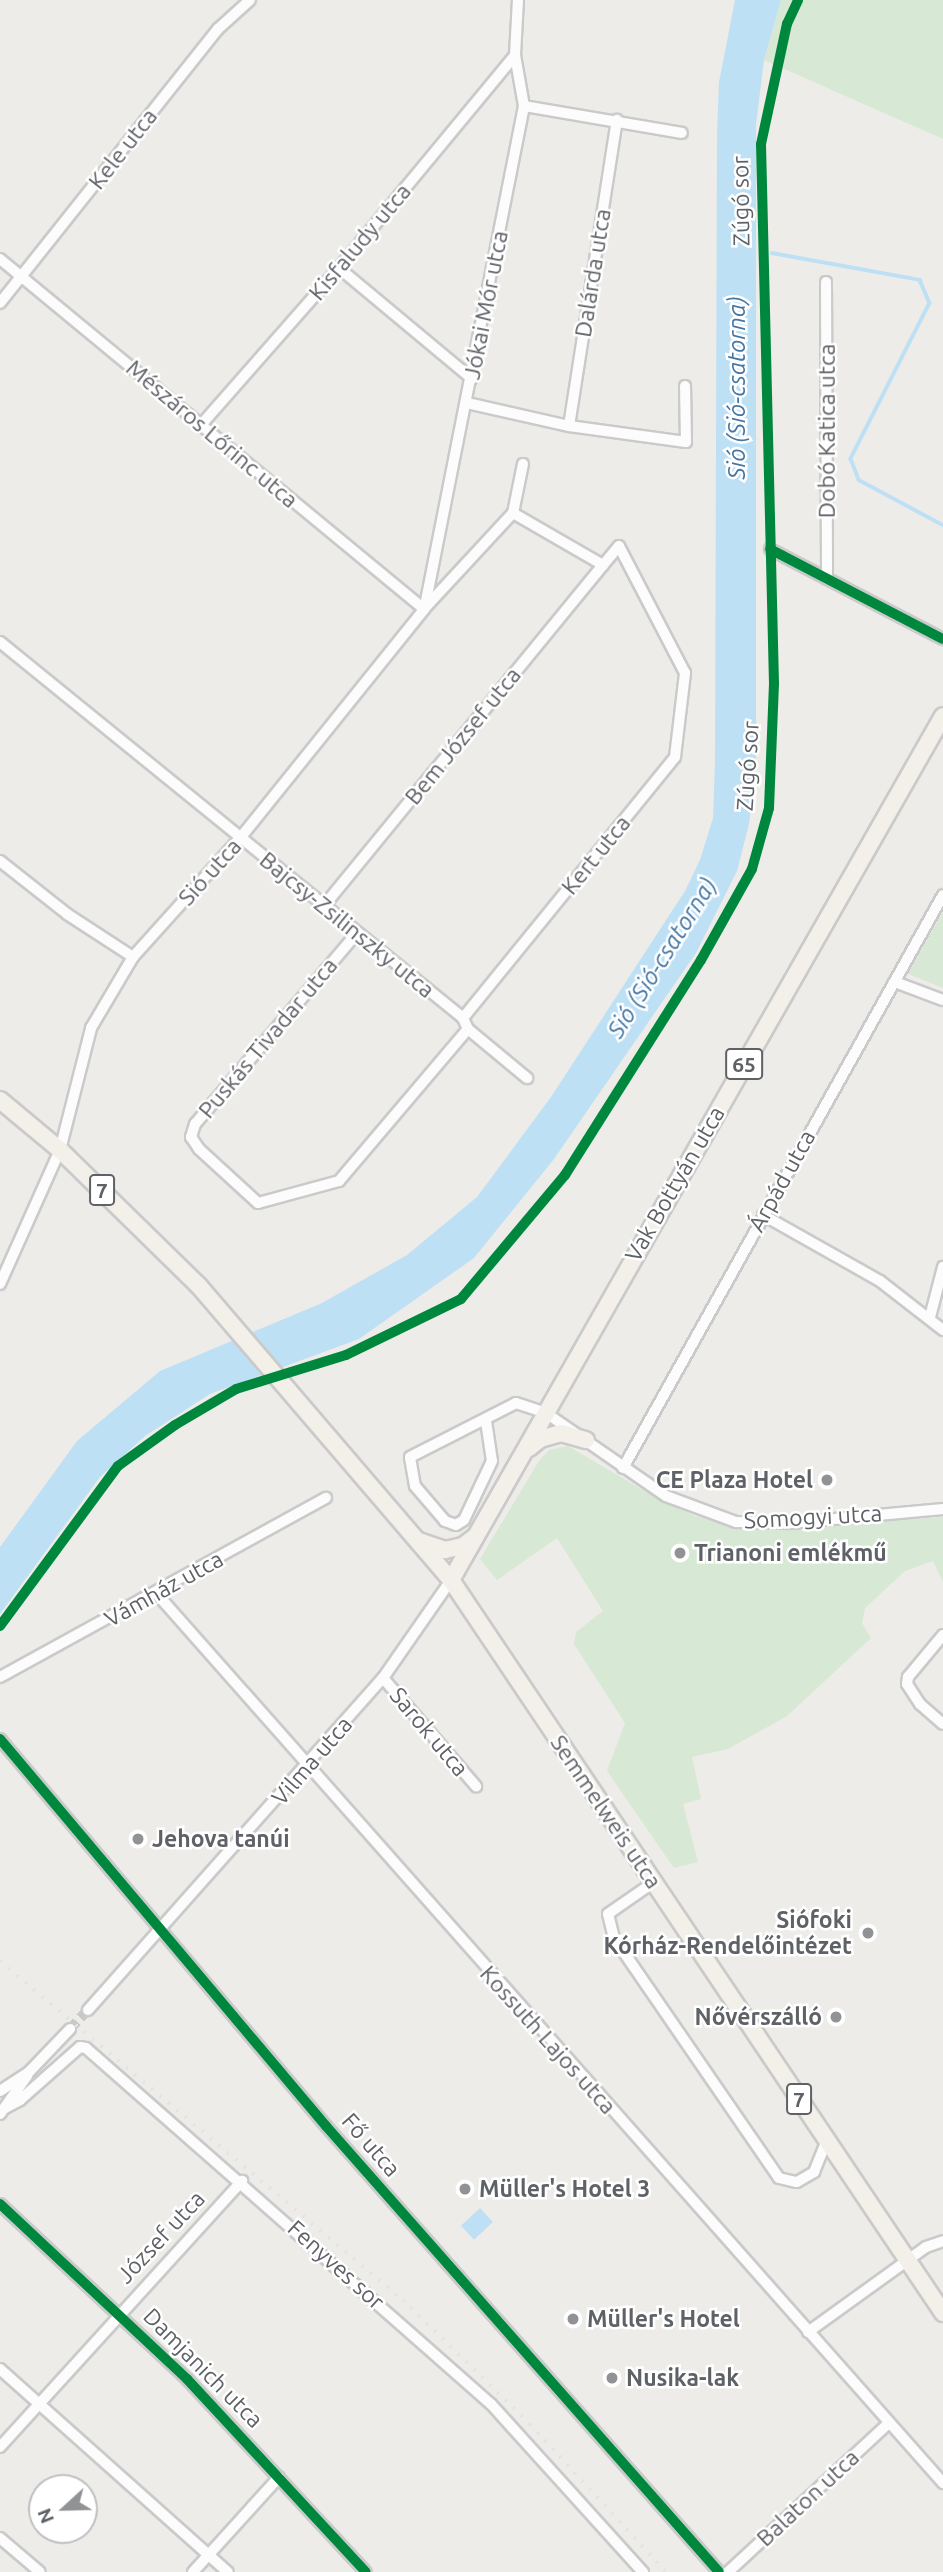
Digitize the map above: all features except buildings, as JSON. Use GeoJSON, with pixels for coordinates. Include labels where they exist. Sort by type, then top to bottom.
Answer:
{"type":"FeatureCollection","features":[{"type":"Feature","properties":{"kind":"main road","name":"Vak Bottyán utca"},"geometry":{"type":"LineString","coordinates":[[451,1580],[943,716]]}},
{"type":"Feature","properties":{"kind":"main road","name":"7"},"geometry":{"type":"LineString","coordinates":[[0,1100],[60,1150]]}},
{"type":"Feature","properties":{"kind":"main road","name":"Semmelweis utca"},"geometry":{"type":"LineString","coordinates":[[60,1150],[199,1286],[310,1412],[451,1580],[907,2260]]}},
{"type":"Feature","properties":{"kind":"main road"},"geometry":{"type":"LineString","coordinates":[[524,1451],[540,1439],[561,1433],[586,1440]]}},
{"type":"Feature","properties":{"kind":"main road"},"geometry":{"type":"LineString","coordinates":[[418,1541],[445,1550],[463,1546],[477,1536]]}},
{"type":"Feature","properties":{"kind":"main road","name":"7"},"geometry":{"type":"LineString","coordinates":[[907,2260],[943,2313]]}},
{"type":"Feature","properties":{"kind":"street","name":"Kele utca"},"geometry":{"type":"LineString","coordinates":[[0,303],[218,29],[250,0]]}},
{"type":"Feature","properties":{"kind":"street","name":"Jókai Mór utca"},"geometry":{"type":"LineString","coordinates":[[424,609],[472,379],[524,106],[515,55],[518,0]]}},
{"type":"Feature","properties":{"kind":"street","name":"Kisfaludy utca"},"geometry":{"type":"LineString","coordinates":[[201,425],[339,268],[515,55]]}},
{"type":"Feature","properties":{"kind":"street"},"geometry":{"type":"LineString","coordinates":[[524,106],[682,133]]}},
{"type":"Feature","properties":{"kind":"street","name":"Dalárda utca"},"geometry":{"type":"LineString","coordinates":[[569,426],[617,120]]}},
{"type":"Feature","properties":{"kind":"street","name":"Mészáros Lőrinc utca"},"geometry":{"type":"LineString","coordinates":[[0,259],[424,609]]}},
{"type":"Feature","properties":{"kind":"street"},"geometry":{"type":"LineString","coordinates":[[339,268],[472,379]]}},
{"type":"Feature","properties":{"kind":"street","name":"Dobó Katica utca"},"geometry":{"type":"LineString","coordinates":[[826,282],[827,579]]}},
{"type":"Feature","properties":{"kind":"street"},"geometry":{"type":"LineString","coordinates":[[467,403],[569,426],[686,442],[685,386]]}},
{"type":"Feature","properties":{"kind":"street"},"geometry":{"type":"LineString","coordinates":[[523,464],[513,513],[603,565]]}},
{"type":"Feature","properties":{"kind":"street","name":"Sió utca"},"geometry":{"type":"LineString","coordinates":[[0,1284],[60,1150],[91,1028],[133,957],[241,837],[424,609],[513,513]]}},
{"type":"Feature","properties":{"kind":"street","name":"Kert utca"},"geometry":{"type":"LineString","coordinates":[[258,1203],[339,1181],[675,757],[685,673],[619,546],[603,565]]}},
{"type":"Feature","properties":{"kind":"street"},"geometry":{"type":"LineString","coordinates":[[770,549],[943,639]]}},
{"type":"Feature","properties":{"kind":"street","name":"Bem József utca"},"geometry":{"type":"LineString","coordinates":[[323,907],[603,565]]}},
{"type":"Feature","properties":{"kind":"street"},"geometry":{"type":"LineString","coordinates":[[431,573],[438,594]]}},
{"type":"Feature","properties":{"kind":"street","name":"Bajcsy-Zsilinszky utca"},"geometry":{"type":"LineString","coordinates":[[0,642],[241,837],[465,1023],[527,1078]]}},
{"type":"Feature","properties":{"kind":"street"},"geometry":{"type":"LineString","coordinates":[[0,861],[67,915],[133,957]]}},
{"type":"Feature","properties":{"kind":"street","name":"Árpád utca"},"geometry":{"type":"LineString","coordinates":[[623,1468],[943,895]]}},
{"type":"Feature","properties":{"kind":"street","name":"Puskás Tivadar utca"},"geometry":{"type":"LineString","coordinates":[[258,1203],[199,1149],[191,1137],[195,1124],[357,933]]}},
{"type":"Feature","properties":{"kind":"street"},"geometry":{"type":"LineString","coordinates":[[895,982],[943,1000]]}},
{"type":"Feature","properties":{"kind":"street"},"geometry":{"type":"LineString","coordinates":[[763,1215],[880,1281],[930,1317],[943,1330]]}},
{"type":"Feature","properties":{"kind":"street"},"geometry":{"type":"LineString","coordinates":[[930,1317],[943,1267]]}},
{"type":"Feature","properties":{"kind":"street","name":"Somogyi utca"},"geometry":{"type":"LineString","coordinates":[[485,1421],[492,1461],[464,1520],[456,1525],[445,1521],[415,1486],[410,1457],[516,1403],[546,1413],[666,1496],[736,1522],[790,1523],[943,1509]]}},
{"type":"Feature","properties":{"kind":"street","name":"Vámház utca"},"geometry":{"type":"LineString","coordinates":[[0,1676],[157,1594],[326,1498]]}},
{"type":"Feature","properties":{"kind":"street","name":"Vilma utca"},"geometry":{"type":"LineString","coordinates":[[88,2010],[306,1768],[383,1678],[451,1580]]}},
{"type":"Feature","properties":{"kind":"street","name":"Kossuth Lajos utca"},"geometry":{"type":"LineString","coordinates":[[157,1594],[306,1768],[943,2483]]}},
{"type":"Feature","properties":{"kind":"street"},"geometry":{"type":"LineString","coordinates":[[943,1635],[908,1677],[907,1684],[920,1704],[943,1724]]}},
{"type":"Feature","properties":{"kind":"street","name":"Sarok utca"},"geometry":{"type":"LineString","coordinates":[[383,1678],[476,1786]]}},
{"type":"Feature","properties":{"kind":"street","name":"Fő utca"},"geometry":{"type":"LineString","coordinates":[[0,1739],[160,1932],[719,2572]]}},
{"type":"Feature","properties":{"kind":"street"},"geometry":{"type":"LineString","coordinates":[[654,1882],[608,1914],[614,1938],[779,2178],[797,2182],[814,2172],[827,2140]]}},
{"type":"Feature","properties":{"kind":"street"},"geometry":{"type":"LineString","coordinates":[[2,2111],[28,2073],[70,2029]]}},
{"type":"Feature","properties":{"kind":"street","name":"Fenyves sor"},"geometry":{"type":"LineString","coordinates":[[2,2111],[20,2100],[80,2047],[86,2048],[242,2181],[491,2404],[643,2572]]}},
{"type":"Feature","properties":{"kind":"street"},"geometry":{"type":"LineString","coordinates":[[0,2091],[28,2073]]}},
{"type":"Feature","properties":{"kind":"street","name":"József utca"},"geometry":{"type":"LineString","coordinates":[[0,2448],[242,2181]]}},
{"type":"Feature","properties":{"kind":"street","name":"Damjanich utca"},"geometry":{"type":"LineString","coordinates":[[0,2204],[187,2379],[366,2572]]}},
{"type":"Feature","properties":{"kind":"street"},"geometry":{"type":"LineString","coordinates":[[808,2332],[907,2260],[943,2241]]}},
{"type":"Feature","properties":{"kind":"street"},"geometry":{"type":"LineString","coordinates":[[0,2369],[228,2572]]}},
{"type":"Feature","properties":{"kind":"street","name":"Balaton utca"},"geometry":{"type":"LineString","coordinates":[[728,2572],[889,2423]]}},
{"type":"Feature","properties":{"kind":"street"},"geometry":{"type":"LineString","coordinates":[[193,2572],[279,2477]]}},
{"type":"Feature","properties":{"kind":"street"},"geometry":{"type":"LineString","coordinates":[[0,2538],[40,2572]]}},
{"type":"Feature","properties":{"kind":"green space"},"geometry":{"type":"Polygon","coordinates":[[[781,0],[943,0],[943,139],[764,60],[781,0]]]}},
{"type":"Feature","properties":{"kind":"green space"},"geometry":{"type":"Polygon","coordinates":[[[943,912],[943,988],[908,974],[943,912]]]}},
{"type":"Feature","properties":{"kind":"green space"},"geometry":{"type":"Polygon","coordinates":[[[568,1446],[663,1502],[695,1516],[747,1530],[943,1517],[943,1582],[933,1561],[905,1571],[865,1608],[862,1623],[871,1638],[787,1716],[728,1749],[692,1757],[701,1799],[683,1804],[698,1862],[674,1868],[607,1771],[625,1723],[574,1644],[576,1632],[603,1611],[557,1538],[497,1580],[480,1559],[539,1461],[549,1450],[568,1446]]]}},
{"type":"Feature","properties":{"kind":"water","name":"Sió (Sió-csatorna)"},"geometry":{"type":"Polygon","coordinates":[[[735,0],[781,0],[764,60],[756,125],[756,768],[749,824],[737,871],[696,953],[554,1159],[474,1258],[359,1339],[210,1394],[145,1436],[100,1477],[0,1614],[0,1547],[77,1441],[160,1371],[322,1303],[407,1255],[477,1197],[551,1097],[685,891],[700,860],[713,818],[715,762],[719,82],[735,0]]]}},
{"type":"Feature","properties":{"kind":"water"},"geometry":{"type":"Polygon","coordinates":[[[480,2208],[493,2222],[474,2240],[461,2226],[480,2208]]]}},
{"type":"Feature","properties":{"kind":"waterway"},"geometry":{"type":"LineString","coordinates":[[772,253],[920,280],[930,303],[851,459],[859,480],[943,525]]}},
{"type":"Feature","properties":{"kind":"tunnel"},"geometry":{"type":"LineString","coordinates":[[70,2029],[88,2010]]}},
{"type":"Feature","properties":{"kind":"railway"},"geometry":{"type":"LineString","coordinates":[[0,1961],[403,2300],[530,2424],[666,2572]]}},
{"type":"Feature","properties":{"kind":"cycle path","name":"Zúgó sor"},"geometry":{"type":"LineString","coordinates":[[0,1626],[118,1466],[175,1425],[236,1389],[346,1355],[461,1299],[565,1175],[701,960],[752,869],[769,808],[774,684],[761,144],[787,24],[798,0]]}},
{"type":"Feature","properties":{"kind":"cycle path"},"geometry":{"type":"LineString","coordinates":[[770,549],[943,639]]}},
{"type":"Feature","properties":{"kind":"cycle path"},"geometry":{"type":"LineString","coordinates":[[0,1739],[326,2126],[719,2572]]}},
{"type":"Feature","properties":{"kind":"cycle path"},"geometry":{"type":"LineString","coordinates":[[0,2204],[187,2379],[366,2572]]}},
{"type":"Feature","properties":{"kind":"place","name":"CE Plaza Hotel"},"geometry":{"type":"Point","coordinates":[827,1480]}},
{"type":"Feature","properties":{"kind":"place","name":"Trianoni emlékmű"},"geometry":{"type":"Point","coordinates":[680,1553]}},
{"type":"Feature","properties":{"kind":"place","name":"Jehova tanúi"},"geometry":{"type":"Point","coordinates":[138,1839]}},
{"type":"Feature","properties":{"kind":"place","name":"Siófoki Kórház-Rendelőintézet"},"geometry":{"type":"Point","coordinates":[868,1933]}},
{"type":"Feature","properties":{"kind":"place","name":"Nővérszálló"},"geometry":{"type":"Point","coordinates":[836,2017]}},
{"type":"Feature","properties":{"kind":"place","name":"Müller's Hotel 3"},"geometry":{"type":"Point","coordinates":[465,2189]}},
{"type":"Feature","properties":{"kind":"place","name":"Müller's Hotel"},"geometry":{"type":"Point","coordinates":[573,2319]}},
{"type":"Feature","properties":{"kind":"place","name":"Nusika-lak"},"geometry":{"type":"Point","coordinates":[612,2378]}}]}
